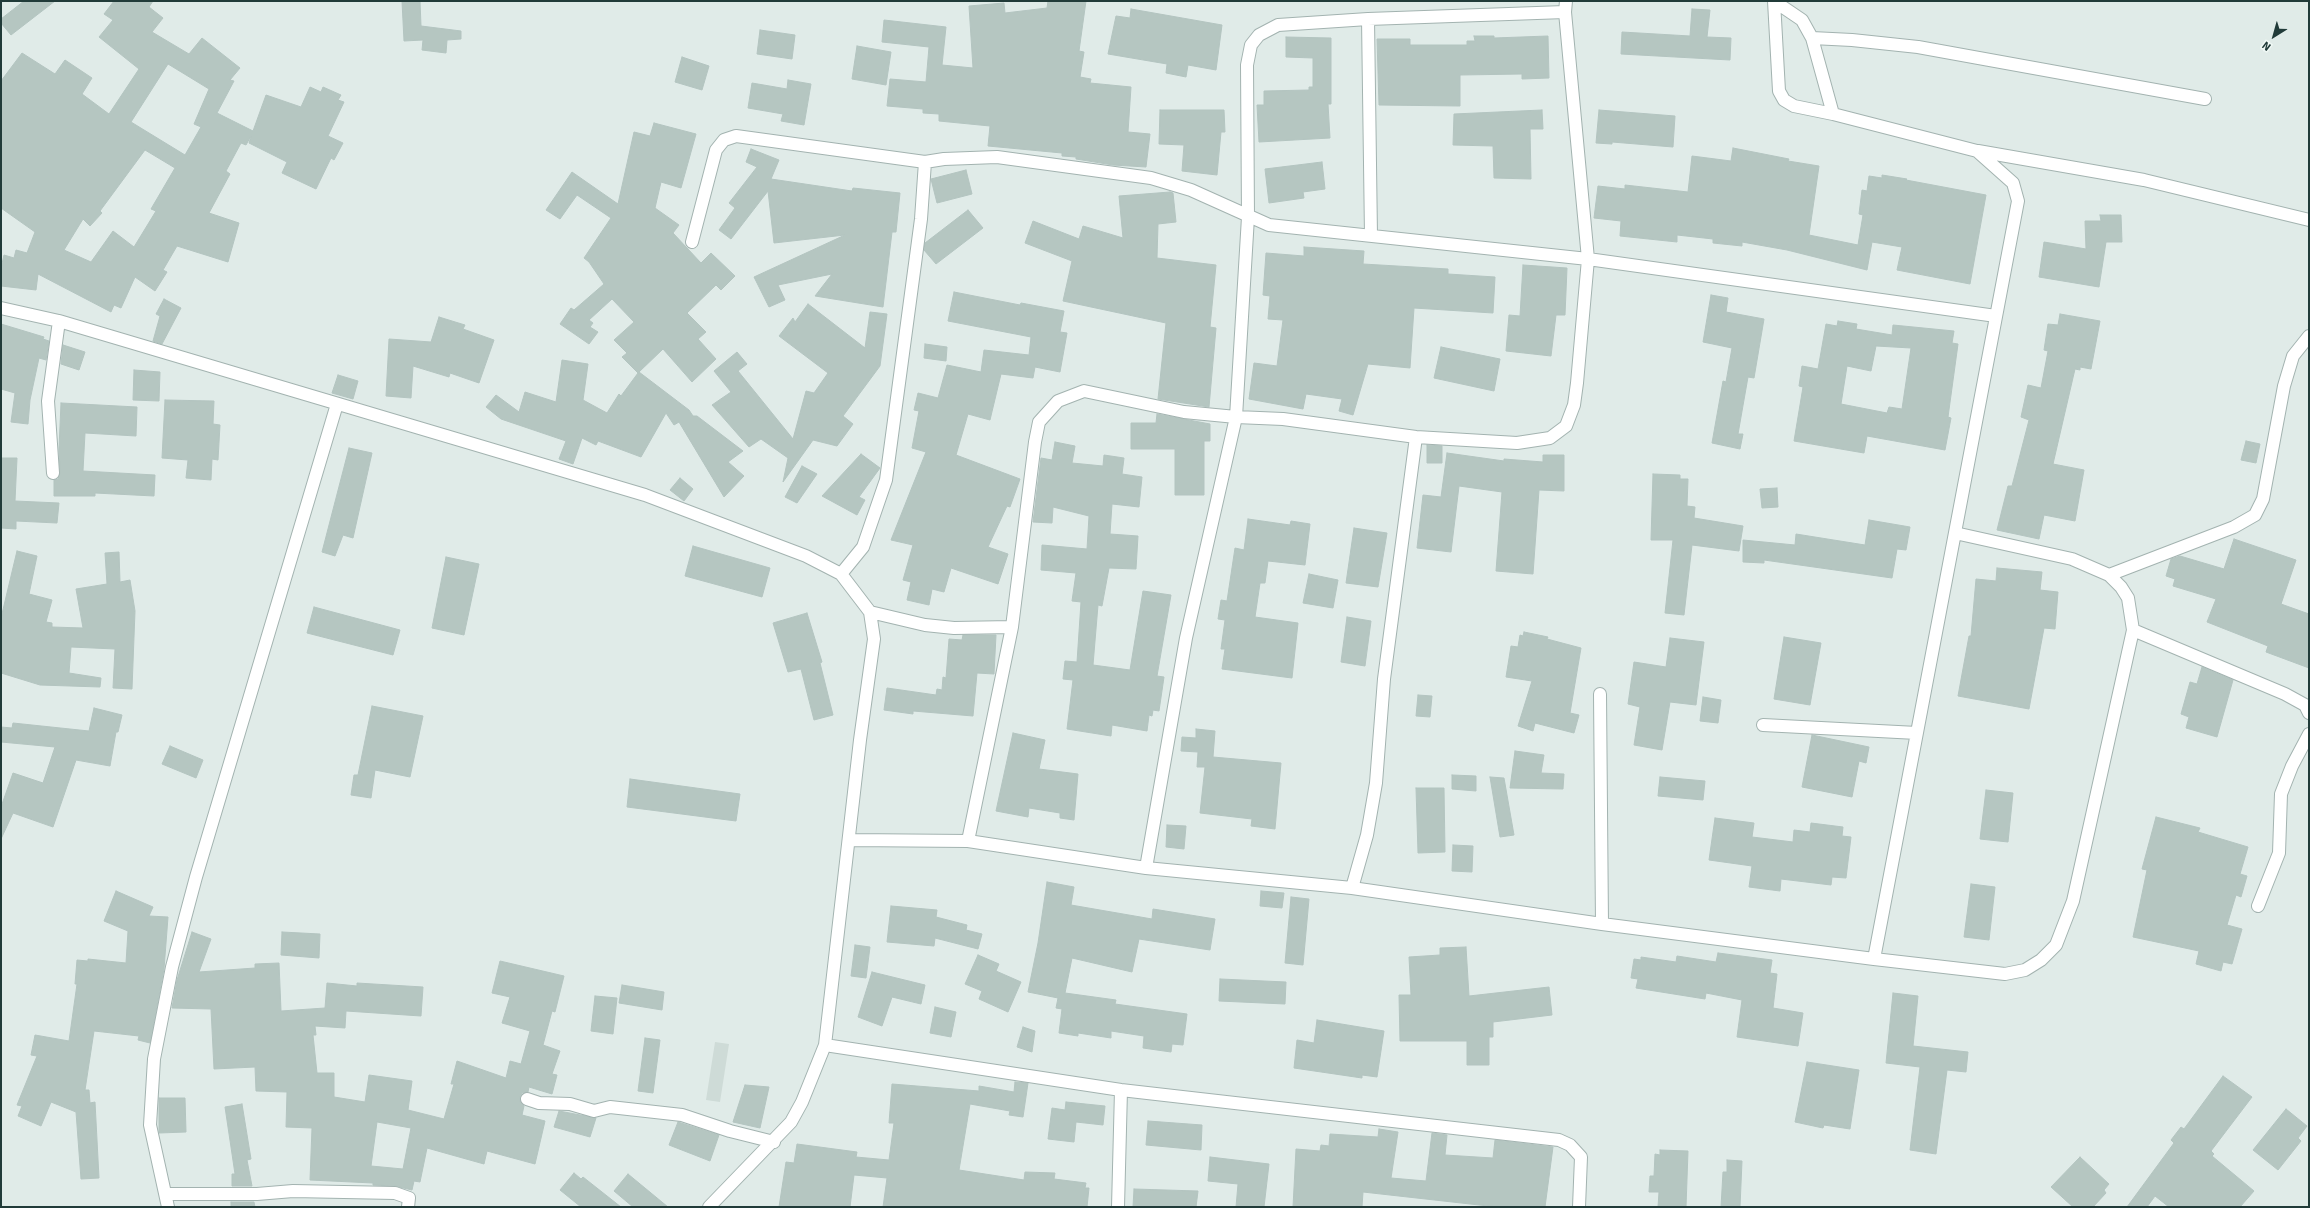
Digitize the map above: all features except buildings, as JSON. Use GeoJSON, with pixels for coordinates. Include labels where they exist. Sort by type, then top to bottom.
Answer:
{"type":"FeatureCollection","features":[{"type":"Feature","properties":{"kind":"street"},"geometry":{"type":"LineString","coordinates":[[1774,1],[1802,20],[1812,38],[1833,114]]}},
{"type":"Feature","properties":{"kind":"street"},"geometry":{"type":"LineString","coordinates":[[1774,1],[1779,91],[1784,100],[1794,106],[1833,114],[1976,151],[2144,180],[2309,220]]}},
{"type":"Feature","properties":{"kind":"street"},"geometry":{"type":"LineString","coordinates":[[968,841],[1012,627],[1035,442],[1039,422],[1058,401],[1084,391],[1184,412],[1236,417],[1283,419],[1416,437],[1517,443],[1550,438],[1566,426],[1574,405],[1577,383],[1588,259],[1566,7],[1278,25],[1259,35],[1251,45],[1246,65],[1248,216],[1236,417],[1186,638],[1146,868]]}},
{"type":"Feature","properties":{"kind":"street"},"geometry":{"type":"LineString","coordinates":[[1368,19],[1371,236]]}},
{"type":"Feature","properties":{"kind":"street"},"geometry":{"type":"LineString","coordinates":[[1812,38],[1852,40],[1918,47],[2205,99]]}},
{"type":"Feature","properties":{"kind":"street"},"geometry":{"type":"LineString","coordinates":[[692,242],[716,150],[724,140],[736,136],[925,162],[944,159],[997,157],[1151,178],[1191,190],[1270,225],[1588,259],[1996,316]]}},
{"type":"Feature","properties":{"kind":"street"},"geometry":{"type":"LineString","coordinates":[[1874,958],[2018,201],[2013,183],[1976,151]]}},
{"type":"Feature","properties":{"kind":"street"},"geometry":{"type":"LineString","coordinates":[[841,574],[863,547],[886,480],[920,227],[925,162]]}},
{"type":"Feature","properties":{"kind":"street"},"geometry":{"type":"LineString","coordinates":[[1,308],[59,321],[387,420],[645,495],[806,556],[841,574],[870,612],[874,639],[825,1045],[802,1102],[791,1122],[774,1142],[709,1207]]}},
{"type":"Feature","properties":{"kind":"street"},"geometry":{"type":"LineString","coordinates":[[53,473],[48,401],[59,321]]}},
{"type":"Feature","properties":{"kind":"street"},"geometry":{"type":"LineString","coordinates":[[2109,575],[2234,527],[2254,515],[2263,499],[2284,386],[2293,356],[2309,336]]}},
{"type":"Feature","properties":{"kind":"street"},"geometry":{"type":"LineString","coordinates":[[168,1207],[150,1125],[154,1059],[172,967],[199,869],[337,404]]}},
{"type":"Feature","properties":{"kind":"street"},"geometry":{"type":"LineString","coordinates":[[1352,888],[1366,835],[1376,783],[1384,679],[1416,437]]}},
{"type":"Feature","properties":{"kind":"street"},"geometry":{"type":"LineString","coordinates":[[849,840],[968,841],[1146,868],[1352,888],[1602,924],[2005,974],[2026,970],[2041,960],[2056,946],[2073,900],[2133,630],[2128,598],[2121,587],[2109,575],[2072,559],[1955,533]]}},
{"type":"Feature","properties":{"kind":"street"},"geometry":{"type":"LineString","coordinates":[[870,612],[925,625],[954,628],[1012,627]]}},
{"type":"Feature","properties":{"kind":"street"},"geometry":{"type":"LineString","coordinates":[[2133,630],[2285,694],[2305,705],[2309,713]]}},
{"type":"Feature","properties":{"kind":"street"},"geometry":{"type":"LineString","coordinates":[[1600,694],[1602,924]]}},
{"type":"Feature","properties":{"kind":"street"},"geometry":{"type":"LineString","coordinates":[[1763,725],[1917,733]]}},
{"type":"Feature","properties":{"kind":"street"},"geometry":{"type":"LineString","coordinates":[[2258,906],[2278,853],[2281,794],[2292,766],[2309,734]]}},
{"type":"Feature","properties":{"kind":"street"},"geometry":{"type":"LineString","coordinates":[[825,1045],[1121,1090],[1559,1140],[1570,1145],[1581,1157],[1580,1207]]}},
{"type":"Feature","properties":{"kind":"street"},"geometry":{"type":"LineString","coordinates":[[1118,1207],[1121,1090]]}},
{"type":"Feature","properties":{"kind":"street"},"geometry":{"type":"LineString","coordinates":[[527,1099],[539,1103],[570,1104],[594,1111],[610,1107],[682,1115],[730,1131],[774,1142]]}},
{"type":"Feature","properties":{"kind":"street"},"geometry":{"type":"LineString","coordinates":[[166,1194],[257,1194],[293,1191],[395,1193],[409,1198],[408,1207]]}},
{"type":"Feature","properties":{"kind":"shaded area"},"geometry":{"type":"Polygon","coordinates":[[[715,1042],[729,1044],[720,1102],[706,1100],[715,1042]]]}}]}
